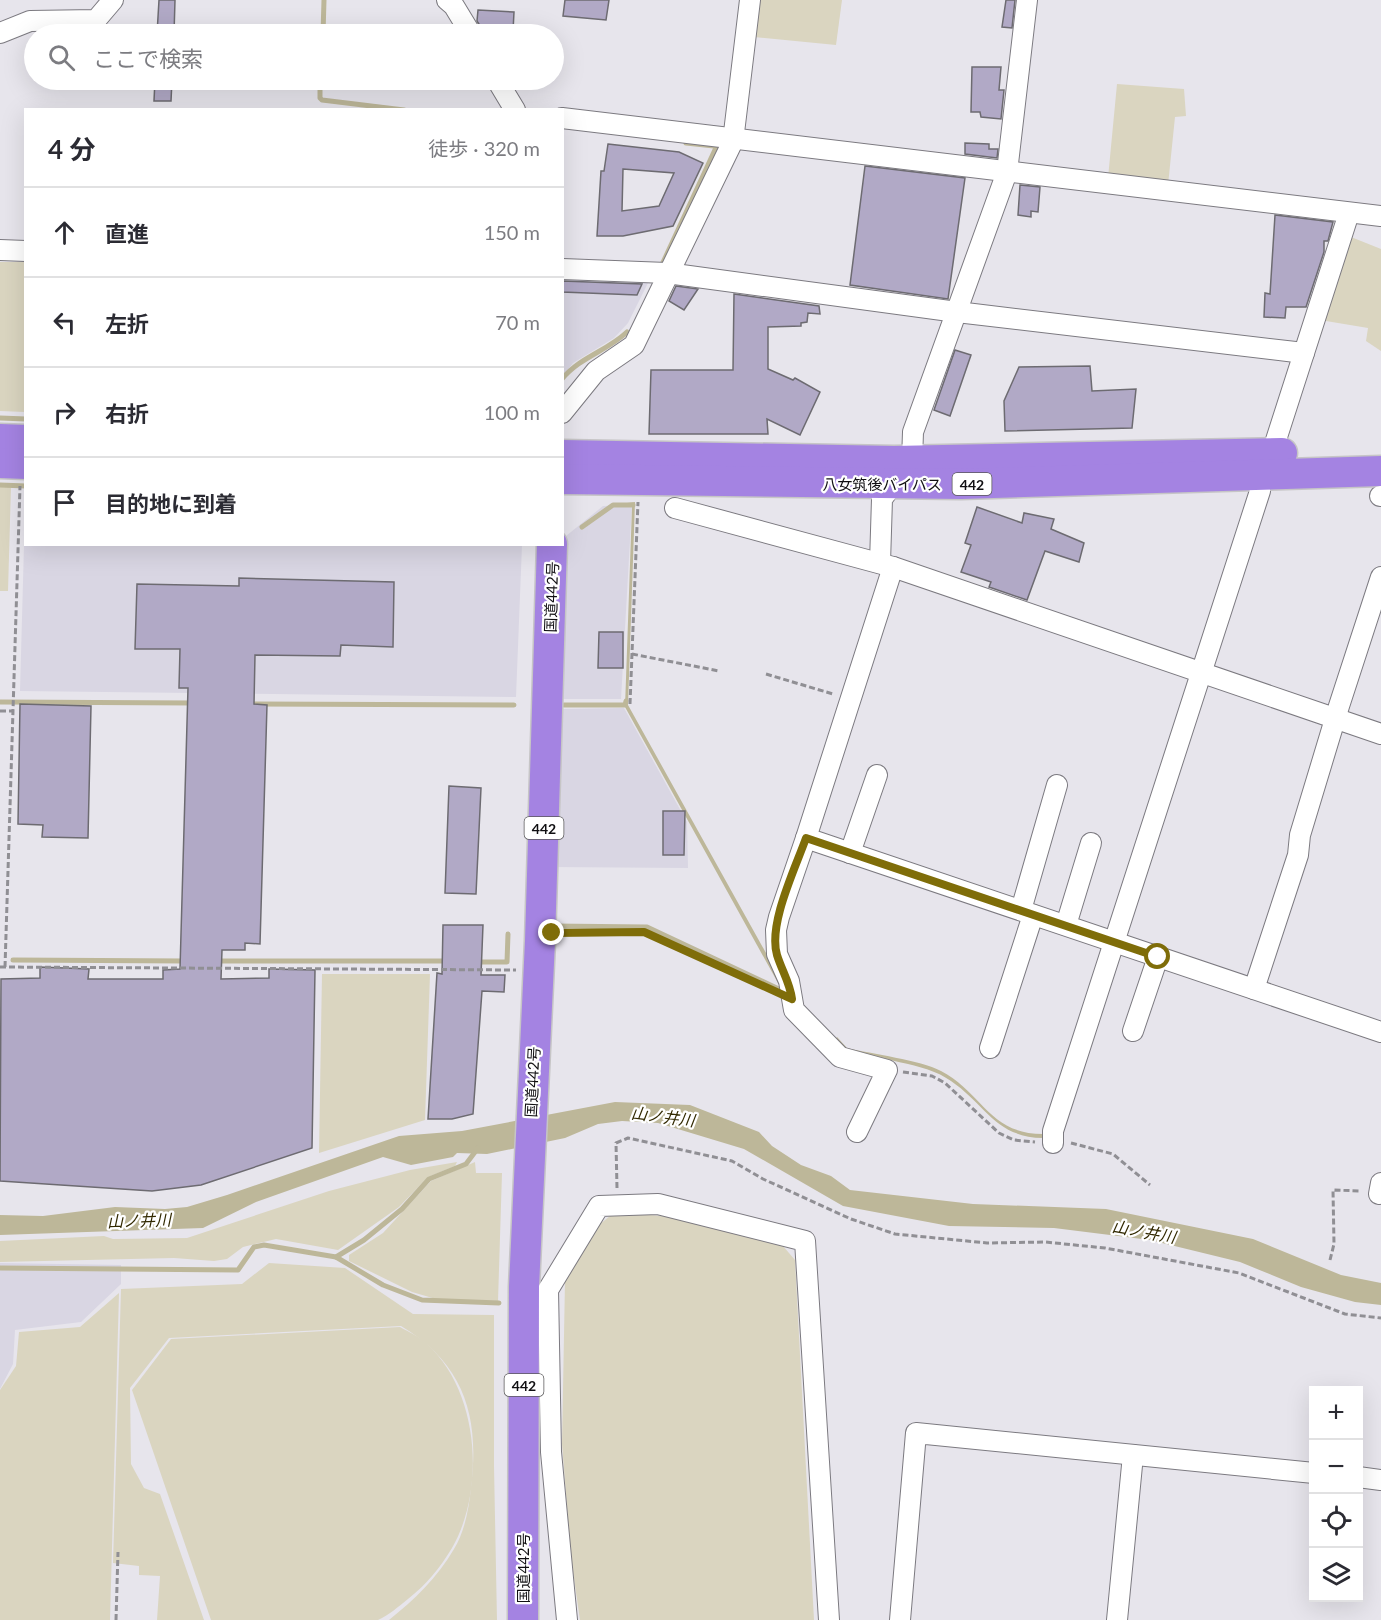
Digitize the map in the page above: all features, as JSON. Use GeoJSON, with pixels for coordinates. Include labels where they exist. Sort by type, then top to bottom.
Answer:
{"type":"FeatureCollection","features":[{"type":"Feature","properties":{"kind":"highway"},"geometry":{"type":"LineString","coordinates":[[0,439],[18,458]]}},
{"type":"Feature","properties":{"kind":"highway","name":"八女筑後バイパス"},"geometry":{"type":"LineString","coordinates":[[564,479],[1381,451]]}},
{"type":"Feature","properties":{"kind":"highway","name":"八女筑後バイパス"},"geometry":{"type":"LineString","coordinates":[[564,455],[1381,488]]}},
{"type":"Feature","properties":{"kind":"highway","name":"国道442号"},"geometry":{"type":"LineString","coordinates":[[523,1620],[536,1288],[530,1150],[531,1111],[538,971],[552,546]]}},
{"type":"Feature","properties":{"kind":"highway"},"geometry":{"type":"LineString","coordinates":[[523,1583],[539,1620]]}},
{"type":"Feature","properties":{"kind":"street"},"geometry":{"type":"LineString","coordinates":[[0,33],[30,21],[96,20],[113,0]]}},
{"type":"Feature","properties":{"kind":"street"},"geometry":{"type":"LineString","coordinates":[[447,0],[454,6],[465,24]]}},
{"type":"Feature","properties":{"kind":"street"},"geometry":{"type":"LineString","coordinates":[[564,411],[596,371],[634,345],[733,141],[750,0]]}},
{"type":"Feature","properties":{"kind":"street"},"geometry":{"type":"LineString","coordinates":[[857,1132],[887,1070],[840,1057],[794,1010],[789,981],[777,954],[776,930],[851,699],[886,565],[882,499],[900,469],[1007,172],[1027,0]]}},
{"type":"Feature","properties":{"kind":"street"},"geometry":{"type":"LineString","coordinates":[[503,90],[514,108]]}},
{"type":"Feature","properties":{"kind":"street"},"geometry":{"type":"LineString","coordinates":[[564,118],[733,141],[1381,216]]}},
{"type":"Feature","properties":{"kind":"street"},"geometry":{"type":"LineString","coordinates":[[1276,440],[1349,213]]}},
{"type":"Feature","properties":{"kind":"street"},"geometry":{"type":"LineString","coordinates":[[0,250],[24,251]]}},
{"type":"Feature","properties":{"kind":"street"},"geometry":{"type":"LineString","coordinates":[[564,269],[667,273],[957,312],[1304,353]]}},
{"type":"Feature","properties":{"kind":"street"},"geometry":{"type":"LineString","coordinates":[[1053,1137],[1260,491]]}},
{"type":"Feature","properties":{"kind":"street"},"geometry":{"type":"LineString","coordinates":[[675,508],[886,565],[1381,734]]}},
{"type":"Feature","properties":{"kind":"street"},"geometry":{"type":"LineString","coordinates":[[1254,989],[1298,855],[1300,835],[1381,577]]}},
{"type":"Feature","properties":{"kind":"street"},"geometry":{"type":"LineString","coordinates":[[850,853],[878,775]]}},
{"type":"Feature","properties":{"kind":"street"},"geometry":{"type":"LineString","coordinates":[[990,1048],[1027,913],[1057,785]]}},
{"type":"Feature","properties":{"kind":"street"},"geometry":{"type":"LineString","coordinates":[[806,838],[1381,1030]]}},
{"type":"Feature","properties":{"kind":"street"},"geometry":{"type":"LineString","coordinates":[[1066,926],[1091,843]]}},
{"type":"Feature","properties":{"kind":"street"},"geometry":{"type":"LineString","coordinates":[[1133,1031],[1158,957]]}},
{"type":"Feature","properties":{"kind":"street"},"geometry":{"type":"LineString","coordinates":[[567,1620],[536,1288],[599,1206],[658,1204],[805,1240],[829,1620]]}},
{"type":"Feature","properties":{"kind":"street"},"geometry":{"type":"LineString","coordinates":[[900,1620],[916,1433],[1309,1473]]}},
{"type":"Feature","properties":{"kind":"street"},"geometry":{"type":"LineString","coordinates":[[1117,1620],[1133,1455]]}},
{"type":"Feature","properties":{"kind":"street"},"geometry":{"type":"LineString","coordinates":[[1363,1477],[1381,1479]]}},
{"type":"Feature","properties":{"kind":"path"},"geometry":{"type":"LineString","coordinates":[[5,967],[14,711],[18,458]]}},
{"type":"Feature","properties":{"kind":"path"},"geometry":{"type":"LineString","coordinates":[[630,704],[638,498]]}},
{"type":"Feature","properties":{"kind":"path"},"geometry":{"type":"LineString","coordinates":[[632,654],[718,671]]}},
{"type":"Feature","properties":{"kind":"path"},"geometry":{"type":"LineString","coordinates":[[766,674],[851,699]]}},
{"type":"Feature","properties":{"kind":"path"},"geometry":{"type":"LineString","coordinates":[[0,711],[14,711]]}},
{"type":"Feature","properties":{"kind":"path"},"geometry":{"type":"LineString","coordinates":[[552,933],[644,932],[792,999]]}},
{"type":"Feature","properties":{"kind":"path"},"geometry":{"type":"LineString","coordinates":[[0,967],[538,971]]}},
{"type":"Feature","properties":{"kind":"path"},"geometry":{"type":"LineString","coordinates":[[887,1070],[932,1076],[945,1083],[999,1133],[1014,1140],[1053,1137],[1113,1154],[1150,1185]]}},
{"type":"Feature","properties":{"kind":"path"},"geometry":{"type":"LineString","coordinates":[[618,1205],[615,1152],[619,1140],[628,1138],[732,1161],[764,1179],[877,1230],[987,1243],[1045,1242],[1155,1256],[1239,1273],[1346,1314],[1381,1318]]}},
{"type":"Feature","properties":{"kind":"path"},"geometry":{"type":"LineString","coordinates":[[1330,1260],[1334,1244],[1333,1190],[1380,1188]]}},
{"type":"Feature","properties":{"kind":"path"},"geometry":{"type":"LineString","coordinates":[[116,1620],[118,1552]]}},
{"type":"Feature","properties":{"kind":"shaded area"},"geometry":{"type":"Polygon","coordinates":[[[758,0],[842,0],[836,45],[754,37],[758,0]]]}},
{"type":"Feature","properties":{"kind":"shaded area"},"geometry":{"type":"Polygon","coordinates":[[[1117,84],[1184,89],[1186,116],[1175,117],[1168,185],[1108,178],[1117,84]]]}},
{"type":"Feature","properties":{"kind":"shaded area"},"geometry":{"type":"Polygon","coordinates":[[[1351,237],[1381,249],[1381,351],[1366,341],[1368,328],[1320,320],[1331,285],[1351,237]]]}},
{"type":"Feature","properties":{"kind":"shaded area"},"geometry":{"type":"Polygon","coordinates":[[[0,262],[24,262],[24,412],[0,411],[0,262]]]}},
{"type":"Feature","properties":{"kind":"shaded area"},"geometry":{"type":"Polygon","coordinates":[[[564,278],[649,281],[628,323],[614,338],[573,363],[564,375],[564,278]]]}},
{"type":"Feature","properties":{"kind":"shaded area"},"geometry":{"type":"Polygon","coordinates":[[[0,486],[11,486],[8,591],[0,591],[0,486]]]}},
{"type":"Feature","properties":{"kind":"shaded area"},"geometry":{"type":"Polygon","coordinates":[[[632,505],[621,699],[561,699],[566,536],[603,506],[632,505]]]}},
{"type":"Feature","properties":{"kind":"shaded area"},"geometry":{"type":"Polygon","coordinates":[[[24,545],[522,546],[516,697],[20,691],[24,545]]]}},
{"type":"Feature","properties":{"kind":"shaded area"},"geometry":{"type":"Polygon","coordinates":[[[624,708],[687,822],[688,868],[550,867],[561,709],[624,708]]]}},
{"type":"Feature","properties":{"kind":"shaded area"},"geometry":{"type":"Polygon","coordinates":[[[322,974],[430,974],[425,1120],[319,1153],[322,974]]]}},
{"type":"Feature","properties":{"kind":"shaded area"},"geometry":{"type":"Polygon","coordinates":[[[457,1162],[455,1166],[428,1177],[399,1207],[338,1250],[276,1239],[243,1247],[227,1259],[214,1261],[174,1258],[0,1262],[0,1241],[104,1236],[113,1239],[187,1238],[329,1191],[410,1170],[457,1162]]]}},
{"type":"Feature","properties":{"kind":"shaded area"},"geometry":{"type":"Polygon","coordinates":[[[475,1162],[476,1173],[502,1173],[498,1301],[436,1299],[412,1292],[349,1261],[349,1255],[383,1233],[431,1181],[475,1162]]]}},
{"type":"Feature","properties":{"kind":"shaded area"},"geometry":{"type":"Polygon","coordinates":[[[615,1212],[674,1217],[783,1246],[795,1260],[814,1620],[580,1620],[571,1558],[562,1444],[565,1281],[600,1224],[615,1212]]]}},
{"type":"Feature","properties":{"kind":"shaded area"},"geometry":{"type":"Polygon","coordinates":[[[0,1263],[121,1265],[121,1284],[81,1322],[15,1330],[13,1364],[0,1389],[0,1263]]]}},
{"type":"Feature","properties":{"kind":"shaded area"},"geometry":{"type":"Polygon","coordinates":[[[269,1263],[345,1268],[413,1314],[494,1315],[497,1620],[389,1620],[433,1578],[458,1542],[468,1511],[473,1461],[473,1437],[469,1415],[463,1394],[453,1375],[440,1357],[401,1326],[169,1338],[130,1388],[131,1464],[144,1488],[160,1494],[204,1620],[157,1620],[160,1576],[139,1575],[139,1566],[113,1563],[121,1289],[242,1284],[269,1263]]]}},
{"type":"Feature","properties":{"kind":"shaded area"},"geometry":{"type":"Polygon","coordinates":[[[119,1293],[110,1620],[0,1620],[0,1390],[16,1366],[19,1332],[80,1327],[119,1293]]]}},
{"type":"Feature","properties":{"kind":"shaded area"},"geometry":{"type":"Polygon","coordinates":[[[400,1327],[424,1341],[444,1364],[458,1387],[467,1414],[472,1442],[473,1470],[470,1498],[463,1524],[452,1548],[421,1588],[378,1620],[211,1620],[132,1390],[171,1339],[400,1327]]]}},
{"type":"Feature","properties":{"kind":"water"},"geometry":{"type":"Polygon","coordinates":[[[714,146],[719,146],[662,265],[660,263],[714,146]]]}},
{"type":"Feature","properties":{"kind":"water"},"geometry":{"type":"Polygon","coordinates":[[[635,502],[628,705],[786,989],[783,992],[625,707],[632,507],[626,505],[635,502]]]}},
{"type":"Feature","properties":{"kind":"water"},"geometry":{"type":"Polygon","coordinates":[[[837,1037],[847,1048],[909,1060],[941,1071],[967,1090],[998,1120],[1025,1132],[1043,1134],[1043,1138],[1013,1132],[1002,1126],[963,1090],[940,1075],[914,1065],[844,1050],[835,1040],[837,1037]]]}},
{"type":"Feature","properties":{"kind":"water","name":"山ノ井川"},"geometry":{"type":"Polygon","coordinates":[[[615,1102],[690,1105],[759,1132],[772,1146],[801,1165],[831,1176],[850,1190],[973,1204],[1106,1209],[1253,1239],[1341,1275],[1381,1283],[1381,1305],[1355,1302],[1301,1287],[1240,1262],[1150,1240],[1054,1228],[949,1226],[843,1206],[744,1149],[658,1123],[622,1121],[598,1124],[565,1138],[487,1154],[457,1153],[453,1157],[411,1165],[383,1157],[256,1202],[203,1228],[0,1235],[0,1215],[43,1216],[115,1207],[165,1209],[187,1207],[399,1136],[462,1131],[615,1102]]]}},
{"type":"Feature","properties":{"kind":"building"},"geometry":{"type":"Polygon","coordinates":[[[159,0],[175,0],[174,24],[158,24],[159,0]]]}},
{"type":"Feature","properties":{"kind":"building"},"geometry":{"type":"Polygon","coordinates":[[[565,0],[609,0],[606,20],[563,16],[565,0]]]}},
{"type":"Feature","properties":{"kind":"building"},"geometry":{"type":"Polygon","coordinates":[[[1006,0],[1015,0],[1012,28],[1002,27],[1006,0]]]}},
{"type":"Feature","properties":{"kind":"building"},"geometry":{"type":"Polygon","coordinates":[[[478,10],[514,12],[513,24],[479,24],[478,10]]]}},
{"type":"Feature","properties":{"kind":"building"},"geometry":{"type":"Polygon","coordinates":[[[972,67],[1001,67],[999,90],[1004,90],[1001,119],[981,117],[980,112],[971,112],[972,67]]]}},
{"type":"Feature","properties":{"kind":"building"},"geometry":{"type":"Polygon","coordinates":[[[155,90],[172,90],[171,101],[154,101],[155,90]]]}},
{"type":"Feature","properties":{"kind":"building"},"geometry":{"type":"Polygon","coordinates":[[[965,143],[989,144],[989,149],[998,149],[997,158],[965,154],[965,143]]]}},
{"type":"Feature","properties":{"kind":"building"},"geometry":{"type":"Polygon","coordinates":[[[608,144],[679,152],[703,163],[673,226],[623,236],[597,236],[601,171],[604,171],[608,144]],[[623,169],[622,211],[659,206],[674,173],[623,169]]]}},
{"type":"Feature","properties":{"kind":"building"},"geometry":{"type":"Polygon","coordinates":[[[865,166],[965,178],[948,299],[850,285],[865,166]]]}},
{"type":"Feature","properties":{"kind":"building"},"geometry":{"type":"Polygon","coordinates":[[[1020,185],[1040,187],[1038,212],[1031,211],[1031,217],[1018,215],[1020,185]]]}},
{"type":"Feature","properties":{"kind":"building"},"geometry":{"type":"Polygon","coordinates":[[[1275,215],[1333,222],[1328,241],[1324,241],[1324,252],[1306,307],[1286,307],[1285,318],[1264,317],[1265,293],[1270,294],[1275,215]]]}},
{"type":"Feature","properties":{"kind":"building"},"geometry":{"type":"Polygon","coordinates":[[[564,281],[642,284],[637,295],[564,292],[564,281]]]}},
{"type":"Feature","properties":{"kind":"building"},"geometry":{"type":"Polygon","coordinates":[[[676,286],[698,289],[684,310],[669,301],[676,286]]]}},
{"type":"Feature","properties":{"kind":"building"},"geometry":{"type":"Polygon","coordinates":[[[734,294],[819,306],[820,314],[808,313],[807,322],[801,323],[801,326],[768,327],[768,369],[793,380],[795,378],[820,392],[800,435],[767,419],[768,434],[649,434],[651,370],[733,370],[734,294]]]}},
{"type":"Feature","properties":{"kind":"building"},"geometry":{"type":"Polygon","coordinates":[[[955,350],[971,355],[950,416],[934,410],[955,350]]]}},
{"type":"Feature","properties":{"kind":"building"},"geometry":{"type":"Polygon","coordinates":[[[1090,366],[1092,391],[1136,389],[1132,428],[1005,431],[1004,401],[1019,367],[1090,366]]]}},
{"type":"Feature","properties":{"kind":"building"},"geometry":{"type":"Polygon","coordinates":[[[977,507],[1022,523],[1024,513],[1054,519],[1051,529],[1084,543],[1079,562],[1045,551],[1027,600],[989,587],[991,582],[961,572],[971,545],[965,543],[977,507]]]}},
{"type":"Feature","properties":{"kind":"building"},"geometry":{"type":"Polygon","coordinates":[[[239,578],[394,582],[393,647],[341,645],[340,656],[255,655],[254,704],[267,705],[260,944],[245,943],[245,950],[222,950],[221,979],[269,978],[269,969],[315,970],[312,1148],[201,1185],[152,1191],[0,1181],[1,979],[40,978],[40,967],[89,969],[88,979],[163,979],[163,970],[180,969],[188,688],[179,688],[180,649],[135,649],[137,584],[239,586],[239,578]]]}},
{"type":"Feature","properties":{"kind":"building"},"geometry":{"type":"Polygon","coordinates":[[[599,632],[623,632],[623,668],[598,668],[599,632]]]}},
{"type":"Feature","properties":{"kind":"building"},"geometry":{"type":"Polygon","coordinates":[[[20,704],[91,706],[88,838],[42,837],[43,825],[18,824],[20,704]]]}},
{"type":"Feature","properties":{"kind":"building"},"geometry":{"type":"Polygon","coordinates":[[[449,786],[481,788],[476,894],[445,893],[449,786]]]}},
{"type":"Feature","properties":{"kind":"building"},"geometry":{"type":"Polygon","coordinates":[[[663,811],[685,811],[684,855],[663,855],[663,811]]]}},
{"type":"Feature","properties":{"kind":"building"},"geometry":{"type":"Polygon","coordinates":[[[443,925],[483,925],[481,975],[505,975],[504,992],[482,991],[473,1114],[452,1119],[428,1119],[437,973],[442,974],[443,925]]]}},
{"type":"Feature","properties":{"kind":"waterway"},"geometry":{"type":"LineString","coordinates":[[323,24],[324,0]]}},
{"type":"Feature","properties":{"kind":"waterway"},"geometry":{"type":"LineString","coordinates":[[320,90],[322,100],[388,108]]}},
{"type":"Feature","properties":{"kind":"waterway"},"geometry":{"type":"LineString","coordinates":[[686,143],[714,146]]}},
{"type":"Feature","properties":{"kind":"waterway"},"geometry":{"type":"LineString","coordinates":[[564,377],[577,365],[627,332]]}},
{"type":"Feature","properties":{"kind":"waterway"},"geometry":{"type":"LineString","coordinates":[[0,418],[24,419]]}},
{"type":"Feature","properties":{"kind":"waterway"},"geometry":{"type":"LineString","coordinates":[[0,485],[24,486]]}},
{"type":"Feature","properties":{"kind":"waterway"},"geometry":{"type":"LineString","coordinates":[[582,527],[613,505],[633,505]]}},
{"type":"Feature","properties":{"kind":"waterway"},"geometry":{"type":"LineString","coordinates":[[564,705],[625,705],[626,701]]}},
{"type":"Feature","properties":{"kind":"waterway"},"geometry":{"type":"LineString","coordinates":[[0,702],[193,703]]}},
{"type":"Feature","properties":{"kind":"waterway"},"geometry":{"type":"LineString","coordinates":[[248,704],[514,705]]}},
{"type":"Feature","properties":{"kind":"waterway"},"geometry":{"type":"LineString","coordinates":[[552,926],[647,927],[783,991]]}},
{"type":"Feature","properties":{"kind":"waterway"},"geometry":{"type":"LineString","coordinates":[[476,962],[507,962],[508,934]]}},
{"type":"Feature","properties":{"kind":"waterway"},"geometry":{"type":"LineString","coordinates":[[13,960],[185,961]]}},
{"type":"Feature","properties":{"kind":"waterway"},"geometry":{"type":"LineString","coordinates":[[215,961],[449,961]]}},
{"type":"Feature","properties":{"kind":"waterway"},"geometry":{"type":"LineString","coordinates":[[336,1257],[364,1240],[402,1209],[429,1179],[466,1164],[478,1148]]}},
{"type":"Feature","properties":{"kind":"waterway"},"geometry":{"type":"LineString","coordinates":[[0,1268],[238,1270],[254,1247],[264,1245],[336,1257],[383,1285],[422,1300],[499,1303]]}},
{"type":"Feature","properties":{"kind":"route"},"geometry":{"type":"LineString","coordinates":[[552,933],[644,932],[792,999],[789,981],[777,954],[776,930],[806,838],[1158,957]]}}]}
